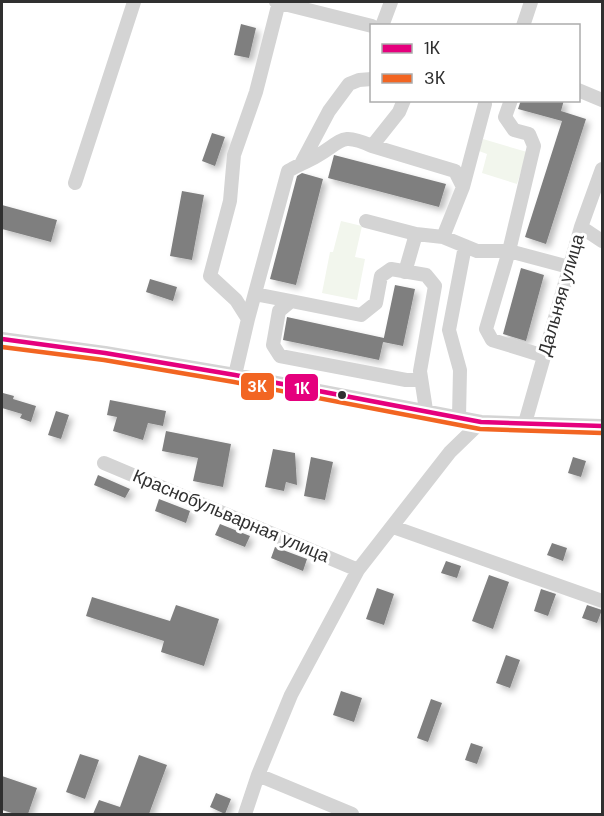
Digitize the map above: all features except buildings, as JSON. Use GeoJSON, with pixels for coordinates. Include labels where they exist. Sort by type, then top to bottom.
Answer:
{"type":"FeatureCollection","features":[{"type":"Feature","properties":{"kind":"street"},"geometry":{"type":"LineString","coordinates":[[75,183],[134,2]]}},
{"type":"Feature","properties":{"kind":"street"},"geometry":{"type":"LineString","coordinates":[[248,319],[236,300],[210,276],[230,201],[234,155],[256,92],[278,2],[370,25]]}},
{"type":"Feature","properties":{"kind":"street"},"geometry":{"type":"LineString","coordinates":[[383,24],[391,2]]}},
{"type":"Feature","properties":{"kind":"street"},"geometry":{"type":"LineString","coordinates":[[524,24],[531,2]]}},
{"type":"Feature","properties":{"kind":"street"},"geometry":{"type":"LineString","coordinates":[[302,162],[329,111],[349,84],[370,79]]}},
{"type":"Feature","properties":{"kind":"street"},"geometry":{"type":"LineString","coordinates":[[580,90],[603,100]]}},
{"type":"Feature","properties":{"kind":"street"},"geometry":{"type":"LineString","coordinates":[[372,146],[399,112],[403,102]]}},
{"type":"Feature","properties":{"kind":"street"},"geometry":{"type":"LineString","coordinates":[[443,237],[463,187],[482,102]]}},
{"type":"Feature","properties":{"kind":"street"},"geometry":{"type":"LineString","coordinates":[[510,102],[505,117],[514,130],[529,134],[534,146],[509,251],[486,329],[492,340],[544,356]]}},
{"type":"Feature","properties":{"kind":"street"},"geometry":{"type":"LineString","coordinates":[[235,375],[258,276],[288,171],[324,152],[335,142],[347,138],[455,171],[463,187]]}},
{"type":"Feature","properties":{"kind":"street","name":"Дальняя улица"},"geometry":{"type":"LineString","coordinates":[[525,423],[581,227],[603,169]]}},
{"type":"Feature","properties":{"kind":"street"},"geometry":{"type":"LineString","coordinates":[[366,221],[416,234],[443,237],[477,250],[509,251],[569,267]]}},
{"type":"Feature","properties":{"kind":"street"},"geometry":{"type":"LineString","coordinates":[[581,227],[603,241]]}},
{"type":"Feature","properties":{"kind":"street"},"geometry":{"type":"LineString","coordinates":[[405,272],[416,234]]}},
{"type":"Feature","properties":{"kind":"street"},"geometry":{"type":"LineString","coordinates":[[459,417],[460,370],[449,330],[465,246]]}},
{"type":"Feature","properties":{"kind":"street"},"geometry":{"type":"LineString","coordinates":[[255,294],[361,315],[376,303],[381,276],[391,270],[426,276],[435,286],[420,371],[426,410]]}},
{"type":"Feature","properties":{"kind":"street"},"geometry":{"type":"LineString","coordinates":[[291,301],[279,311],[273,345],[280,356],[406,380],[421,380]]}},
{"type":"Feature","properties":{"kind":"street"},"geometry":{"type":"LineString","coordinates":[[2,339],[98,352],[235,375],[481,422],[603,426]]}},
{"type":"Feature","properties":{"kind":"street"},"geometry":{"type":"LineString","coordinates":[[292,386],[296,359]]}},
{"type":"Feature","properties":{"kind":"street"},"geometry":{"type":"LineString","coordinates":[[245,814],[258,775],[291,695],[358,570],[450,452],[481,422]]}},
{"type":"Feature","properties":{"kind":"street","name":"Краснобульварная улица"},"geometry":{"type":"LineString","coordinates":[[104,463],[358,570]]}},
{"type":"Feature","properties":{"kind":"street"},"geometry":{"type":"LineString","coordinates":[[393,527],[603,601]]}},
{"type":"Feature","properties":{"kind":"street"},"geometry":{"type":"LineString","coordinates":[[258,775],[352,814]]}},
{"type":"Feature","properties":{"kind":"shaded area"},"geometry":{"type":"Polygon","coordinates":[[[483,139],[527,152],[517,184],[482,173],[487,154],[479,151],[483,139]]]}},
{"type":"Feature","properties":{"kind":"shaded area"},"geometry":{"type":"Polygon","coordinates":[[[341,221],[362,226],[355,257],[365,259],[357,300],[322,293],[330,252],[333,252],[341,221]]]}},
{"type":"Feature","properties":{"kind":"transit line","name":"1К"},"geometry":{"type":"LineString","coordinates":[[2,339],[105,353],[235,375],[481,422],[602,426]]}},
{"type":"Feature","properties":{"kind":"transit line","name":"3К"},"geometry":{"type":"LineString","coordinates":[[2,347],[104,360],[234,382],[480,429],[602,433]]}}]}
